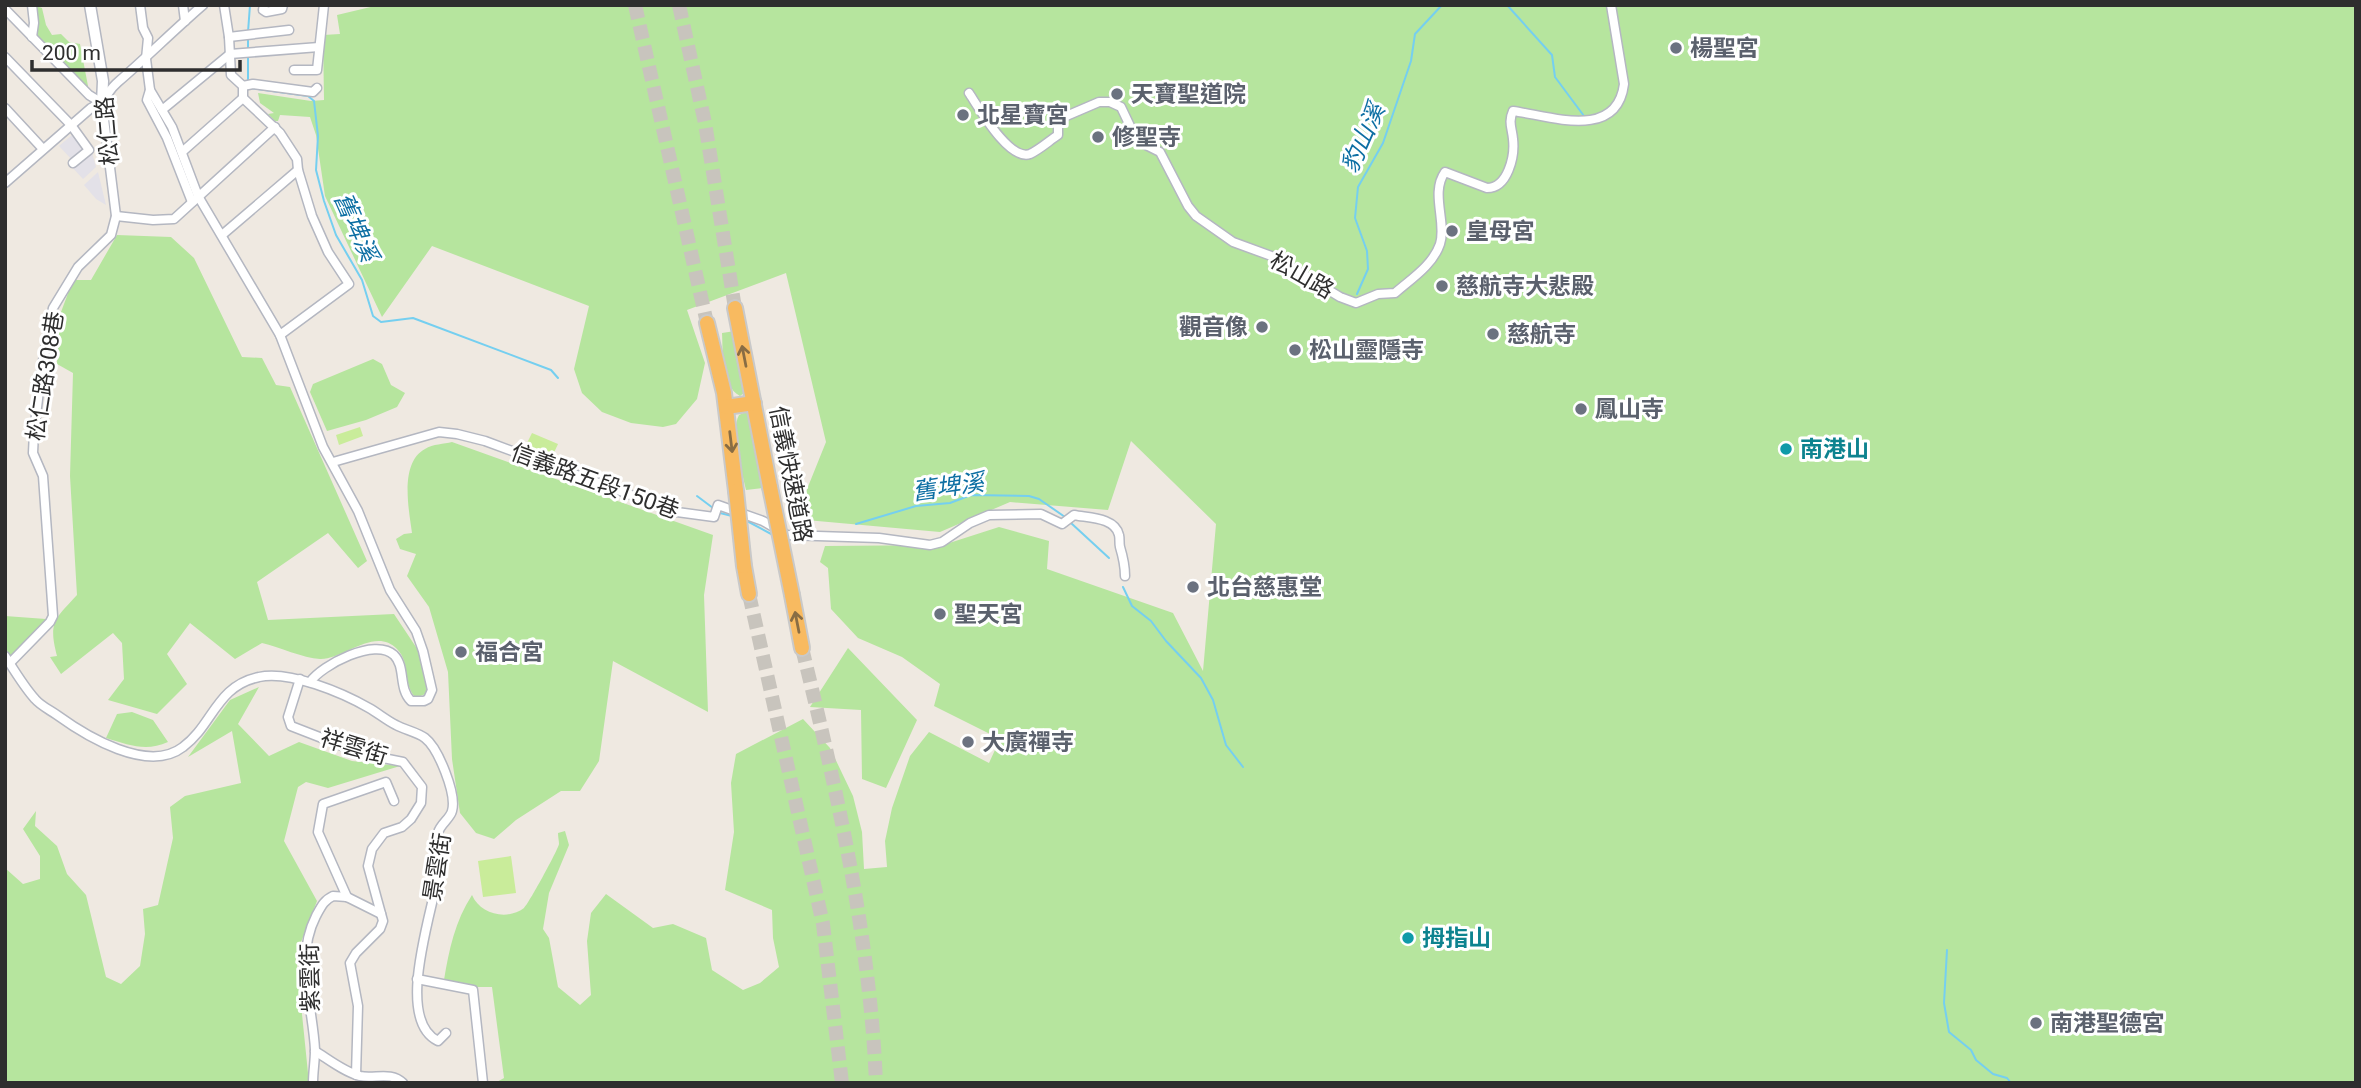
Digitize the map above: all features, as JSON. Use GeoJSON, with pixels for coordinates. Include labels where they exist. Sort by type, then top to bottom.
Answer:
{"type":"FeatureCollection","features":[{"type":"Feature","properties":{"kind":"highway","name":"信義快速道路"},"geometry":{"type":"LineString","coordinates":[[735,308],[802,649]]}},
{"type":"Feature","properties":{"kind":"highway"},"geometry":{"type":"LineString","coordinates":[[707,323],[726,407],[749,594]]}},
{"type":"Feature","properties":{"kind":"highway"},"geometry":{"type":"LineString","coordinates":[[726,407],[754,403]]}},
{"type":"Feature","properties":{"kind":"street"},"geometry":{"type":"LineString","coordinates":[[32,5],[35,40]]}},
{"type":"Feature","properties":{"kind":"street","name":"松仁路"},"geometry":{"type":"LineString","coordinates":[[90,5],[103,81],[102,103],[116,216]]}},
{"type":"Feature","properties":{"kind":"street"},"geometry":{"type":"LineString","coordinates":[[140,5],[143,28],[148,38],[146,59],[150,90],[182,152],[195,199]]}},
{"type":"Feature","properties":{"kind":"street"},"geometry":{"type":"LineString","coordinates":[[183,5],[185,21]]}},
{"type":"Feature","properties":{"kind":"street"},"geometry":{"type":"LineString","coordinates":[[5,183],[91,108],[102,103],[114,85],[204,5]]}},
{"type":"Feature","properties":{"kind":"street"},"geometry":{"type":"LineString","coordinates":[[224,5],[231,75],[243,86],[243,98],[275,127],[297,159],[312,216],[328,252],[349,284],[280,335]]}},
{"type":"Feature","properties":{"kind":"street"},"geometry":{"type":"LineString","coordinates":[[264,5],[263,10],[266,12],[282,9],[283,5]]}},
{"type":"Feature","properties":{"kind":"street"},"geometry":{"type":"LineString","coordinates":[[295,70],[317,70],[324,5]]}},
{"type":"Feature","properties":{"kind":"street","name":"松山路"},"geometry":{"type":"LineString","coordinates":[[969,93],[1002,139],[1021,155],[1030,154],[1058,135],[1058,124],[1064,117],[1099,102],[1110,102],[1121,107],[1130,126],[1132,138],[1160,152],[1196,216],[1233,242],[1274,257],[1340,297],[1356,303],[1378,294],[1395,293],[1432,260],[1441,243],[1440,193],[1441,178],[1445,173],[1487,188],[1493,188],[1503,181],[1513,152],[1510,125],[1513,111],[1587,122],[1604,117],[1616,108],[1623,95],[1624,85],[1611,5]]}},
{"type":"Feature","properties":{"kind":"street"},"geometry":{"type":"LineString","coordinates":[[5,9],[89,95],[102,103]]}},
{"type":"Feature","properties":{"kind":"street"},"geometry":{"type":"LineString","coordinates":[[229,37],[289,30]]}},
{"type":"Feature","properties":{"kind":"street"},"geometry":{"type":"LineString","coordinates":[[162,110],[230,54],[319,47]]}},
{"type":"Feature","properties":{"kind":"street"},"geometry":{"type":"LineString","coordinates":[[5,57],[71,125],[89,150],[73,163]]}},
{"type":"Feature","properties":{"kind":"street"},"geometry":{"type":"LineString","coordinates":[[243,86],[253,84],[313,92],[317,88]]}},
{"type":"Feature","properties":{"kind":"street"},"geometry":{"type":"LineString","coordinates":[[150,90],[147,100],[195,199],[222,235],[280,335],[323,447],[362,520],[390,590],[416,631],[432,690],[425,701],[411,701],[403,689],[398,661],[391,653],[382,649],[368,650],[341,660],[316,674],[310,682]]}},
{"type":"Feature","properties":{"kind":"street"},"geometry":{"type":"LineString","coordinates":[[182,152],[243,98]]}},
{"type":"Feature","properties":{"kind":"street"},"geometry":{"type":"LineString","coordinates":[[5,108],[43,149]]}},
{"type":"Feature","properties":{"kind":"street"},"geometry":{"type":"LineString","coordinates":[[116,216],[174,219],[275,127]]}},
{"type":"Feature","properties":{"kind":"street"},"geometry":{"type":"LineString","coordinates":[[222,235],[298,170]]}},
{"type":"Feature","properties":{"kind":"street","name":"松仁路308巷"},"geometry":{"type":"LineString","coordinates":[[8,659],[50,622],[53,616],[43,475],[33,453],[42,366],[53,308],[78,267],[111,234],[116,216]]}},
{"type":"Feature","properties":{"kind":"street","name":"信義路五段150巷"},"geometry":{"type":"LineString","coordinates":[[333,462],[445,432],[485,441],[677,512],[714,517],[718,505],[763,521],[787,536],[879,538],[930,545],[989,515],[1041,513],[1064,524],[1074,515],[1115,526],[1125,559],[1125,576]]}},
{"type":"Feature","properties":{"kind":"street","name":"景雲街"},"geometry":{"type":"LineString","coordinates":[[8,659],[36,700],[74,727],[126,752],[147,757],[162,756],[183,748],[226,693],[247,681],[269,675],[310,682],[370,708],[403,729],[425,738],[441,762],[450,787],[452,812],[438,832],[439,870],[417,979],[418,1004],[429,1037],[438,1041],[446,1033]]}},
{"type":"Feature","properties":{"kind":"street","name":"祥雲街"},"geometry":{"type":"LineString","coordinates":[[300,679],[288,717],[291,726],[363,754],[403,762],[422,787],[421,803],[411,819],[402,827],[384,833],[372,849],[368,866],[382,914]]}},
{"type":"Feature","properties":{"kind":"street"},"geometry":{"type":"LineString","coordinates":[[356,1075],[358,1006],[350,963],[356,953],[380,929],[382,914],[347,897],[318,832],[323,804],[386,782],[394,802]]}},
{"type":"Feature","properties":{"kind":"street","name":"紫雲街"},"geometry":{"type":"LineString","coordinates":[[313,1083],[315,1051],[306,985],[306,943],[325,900],[333,896],[347,897]]}},
{"type":"Feature","properties":{"kind":"street"},"geometry":{"type":"LineString","coordinates":[[417,979],[473,990],[484,1083]]}},
{"type":"Feature","properties":{"kind":"street"},"geometry":{"type":"LineString","coordinates":[[315,1051],[356,1075],[390,1075],[403,1083]]}},
{"type":"Feature","properties":{"kind":"shaded area"},"geometry":{"type":"Polygon","coordinates":[[[78,130],[89,142],[96,167],[83,179],[72,167],[76,164],[59,146],[78,130]]]}},
{"type":"Feature","properties":{"kind":"shaded area"},"geometry":{"type":"Polygon","coordinates":[[[98,172],[106,205],[96,199],[84,185],[98,172]]]}},
{"type":"Feature","properties":{"kind":"green space"},"geometry":{"type":"Polygon","coordinates":[[[379,5],[2356,5],[2356,1083],[495,1083],[504,1078],[492,987],[477,987],[444,980],[451,947],[461,915],[472,895],[481,907],[495,914],[510,914],[524,908],[559,844],[558,833],[565,831],[569,845],[549,893],[543,929],[549,938],[558,987],[580,1005],[591,995],[587,941],[591,913],[606,894],[653,928],[673,924],[706,938],[712,970],[743,990],[760,983],[779,967],[773,938],[772,910],[725,890],[734,832],[731,783],[736,754],[803,719],[830,748],[853,796],[862,832],[864,869],[887,867],[885,841],[892,808],[910,756],[929,732],[989,763],[1000,739],[934,706],[940,684],[902,657],[858,638],[831,609],[828,568],[820,562],[825,546],[943,545],[999,527],[1049,541],[1047,569],[1173,613],[1203,671],[1216,524],[1131,441],[1108,510],[1010,502],[940,532],[795,519],[826,442],[786,273],[687,310],[705,363],[697,399],[676,424],[663,427],[631,423],[602,412],[582,393],[574,369],[589,306],[432,246],[382,317],[325,196],[316,135],[310,117],[280,115],[278,121],[275,121],[268,114],[274,113],[260,103],[258,93],[311,101],[324,100],[323,35],[340,34],[337,15],[379,5]]]}},
{"type":"Feature","properties":{"kind":"green space"},"geometry":{"type":"Polygon","coordinates":[[[36,6],[42,8],[46,25],[52,35],[61,34],[69,42],[80,44],[88,86],[83,88],[38,37],[36,6]]]}},
{"type":"Feature","properties":{"kind":"green space"},"geometry":{"type":"Polygon","coordinates":[[[117,235],[171,237],[194,258],[242,357],[262,358],[276,385],[290,387],[367,561],[358,568],[328,533],[257,582],[268,620],[394,614],[422,656],[430,692],[416,698],[409,686],[401,655],[388,643],[369,642],[320,659],[262,643],[235,659],[190,623],[167,654],[187,684],[157,714],[108,700],[124,679],[122,643],[113,633],[61,674],[50,657],[57,656],[53,636],[55,622],[77,595],[70,476],[73,373],[57,364],[58,320],[73,280],[91,280],[117,235]]]}},
{"type":"Feature","properties":{"kind":"green space"},"geometry":{"type":"Polygon","coordinates":[[[735,331],[745,384],[744,393],[740,396],[729,385],[723,359],[722,333],[735,331]]]}},
{"type":"Feature","properties":{"kind":"green space"},"geometry":{"type":"Polygon","coordinates":[[[373,359],[382,364],[391,385],[405,393],[397,407],[366,420],[327,431],[310,392],[313,384],[373,359]]]}},
{"type":"Feature","properties":{"kind":"green space"},"geometry":{"type":"Polygon","coordinates":[[[746,412],[754,423],[763,488],[746,490],[736,431],[739,415],[746,412]]]}},
{"type":"Feature","properties":{"kind":"green space"},"geometry":{"type":"Polygon","coordinates":[[[360,427],[363,436],[339,445],[336,435],[360,427]]]}},
{"type":"Feature","properties":{"kind":"green space"},"geometry":{"type":"Polygon","coordinates":[[[532,433],[558,444],[551,459],[525,447],[532,433]]]}},
{"type":"Feature","properties":{"kind":"green space"},"geometry":{"type":"Polygon","coordinates":[[[452,442],[713,535],[704,595],[708,712],[613,661],[599,761],[580,791],[561,791],[516,820],[494,839],[476,833],[460,813],[452,759],[448,672],[429,607],[407,576],[416,554],[400,549],[396,539],[412,533],[408,488],[412,465],[417,456],[435,445],[452,442]]]}},
{"type":"Feature","properties":{"kind":"green space"},"geometry":{"type":"Polygon","coordinates":[[[5,616],[46,619],[47,622],[12,659],[5,647],[5,616]]]}},
{"type":"Feature","properties":{"kind":"green space"},"geometry":{"type":"Polygon","coordinates":[[[848,648],[917,720],[886,788],[862,779],[861,710],[810,707],[848,648]]]}},
{"type":"Feature","properties":{"kind":"green space"},"geometry":{"type":"Polygon","coordinates":[[[259,687],[238,724],[269,756],[299,742],[352,761],[400,766],[328,788],[306,782],[298,787],[284,841],[317,901],[296,955],[309,1083],[5,1083],[5,868],[23,884],[40,879],[40,856],[23,829],[36,811],[35,826],[57,846],[67,874],[86,895],[106,977],[121,984],[140,966],[145,934],[143,909],[158,905],[173,838],[170,807],[185,796],[241,783],[232,731],[188,757],[230,700],[259,687]]]}},
{"type":"Feature","properties":{"kind":"green space"},"geometry":{"type":"Polygon","coordinates":[[[132,712],[153,720],[168,742],[145,747],[106,738],[117,714],[132,712]]]}},
{"type":"Feature","properties":{"kind":"green space"},"geometry":{"type":"Polygon","coordinates":[[[511,856],[516,893],[483,897],[478,861],[511,856]]]}},
{"type":"Feature","properties":{"kind":"waterway","name":"舊埤溪"},"geometry":{"type":"LineString","coordinates":[[248,32],[250,5]]}},
{"type":"Feature","properties":{"kind":"waterway","name":"豹山溪"},"geometry":{"type":"LineString","coordinates":[[1357,294],[1368,269],[1367,251],[1355,218],[1358,187],[1383,143],[1411,61],[1415,34],[1442,5]]}},
{"type":"Feature","properties":{"kind":"waterway"},"geometry":{"type":"LineString","coordinates":[[1507,5],[1552,55],[1555,77],[1584,116]]}},
{"type":"Feature","properties":{"kind":"waterway","name":"舊埤溪"},"geometry":{"type":"LineString","coordinates":[[248,38],[248,50]]}},
{"type":"Feature","properties":{"kind":"waterway","name":"舊埤溪"},"geometry":{"type":"LineString","coordinates":[[248,56],[248,81]]}},
{"type":"Feature","properties":{"kind":"waterway","name":"舊埤溪"},"geometry":{"type":"LineString","coordinates":[[251,88],[308,96],[314,101],[318,136],[316,170],[324,201],[336,235],[362,280],[373,316],[381,322],[413,318],[551,370],[558,378]]}},
{"type":"Feature","properties":{"kind":"waterway","name":"舊埤溪"},"geometry":{"type":"LineString","coordinates":[[856,524],[916,506],[950,503],[971,495],[1029,496],[1039,499],[1065,517]]}},
{"type":"Feature","properties":{"kind":"waterway","name":"舊埤溪"},"geometry":{"type":"LineString","coordinates":[[697,496],[713,508]]}},
{"type":"Feature","properties":{"kind":"waterway","name":"舊埤溪"},"geometry":{"type":"LineString","coordinates":[[720,513],[732,516]]}},
{"type":"Feature","properties":{"kind":"waterway","name":"舊埤溪"},"geometry":{"type":"LineString","coordinates":[[747,521],[773,535]]}},
{"type":"Feature","properties":{"kind":"waterway","name":"舊埤溪"},"geometry":{"type":"LineString","coordinates":[[1071,523],[1109,558]]}},
{"type":"Feature","properties":{"kind":"waterway","name":"舊埤溪"},"geometry":{"type":"LineString","coordinates":[[1123,587],[1132,606],[1151,621],[1201,678],[1213,700],[1226,745],[1243,767]]}},
{"type":"Feature","properties":{"kind":"waterway"},"geometry":{"type":"LineString","coordinates":[[1947,950],[1944,1003],[1949,1032],[1971,1050],[1976,1060],[1993,1074],[2007,1078],[2011,1083]]}},
{"type":"Feature","properties":{"kind":"tunnel"},"geometry":{"type":"LineString","coordinates":[[635,5],[707,323]]}},
{"type":"Feature","properties":{"kind":"tunnel"},"geometry":{"type":"LineString","coordinates":[[679,5],[705,123],[735,308]]}},
{"type":"Feature","properties":{"kind":"tunnel"},"geometry":{"type":"LineString","coordinates":[[749,594],[823,924],[842,1083]]}},
{"type":"Feature","properties":{"kind":"tunnel"},"geometry":{"type":"LineString","coordinates":[[802,648],[850,864],[867,973],[876,1083]]}},
{"type":"Feature","properties":{"kind":"place","name":"楊聖宮"},"geometry":{"type":"Point","coordinates":[1676,48]}},
{"type":"Feature","properties":{"kind":"place","name":"天寶聖道院"},"geometry":{"type":"Point","coordinates":[1117,94]}},
{"type":"Feature","properties":{"kind":"place","name":"北星寶宮"},"geometry":{"type":"Point","coordinates":[963,115]}},
{"type":"Feature","properties":{"kind":"place","name":"修聖寺"},"geometry":{"type":"Point","coordinates":[1098,137]}},
{"type":"Feature","properties":{"kind":"place","name":"皇母宮"},"geometry":{"type":"Point","coordinates":[1452,231]}},
{"type":"Feature","properties":{"kind":"place","name":"慈航寺大悲殿"},"geometry":{"type":"Point","coordinates":[1442,286]}},
{"type":"Feature","properties":{"kind":"place","name":"觀音像"},"geometry":{"type":"Point","coordinates":[1262,327]}},
{"type":"Feature","properties":{"kind":"place","name":"慈航寺"},"geometry":{"type":"Point","coordinates":[1493,334]}},
{"type":"Feature","properties":{"kind":"place","name":"松山靈隱寺"},"geometry":{"type":"Point","coordinates":[1295,350]}},
{"type":"Feature","properties":{"kind":"place","name":"鳳山寺"},"geometry":{"type":"Point","coordinates":[1581,409]}},
{"type":"Feature","properties":{"kind":"place","name":"南港山"},"geometry":{"type":"Point","coordinates":[1786,449]}},
{"type":"Feature","properties":{"kind":"place","name":"北台慈惠堂"},"geometry":{"type":"Point","coordinates":[1193,587]}},
{"type":"Feature","properties":{"kind":"place","name":"聖天宮"},"geometry":{"type":"Point","coordinates":[940,614]}},
{"type":"Feature","properties":{"kind":"place","name":"福合宮"},"geometry":{"type":"Point","coordinates":[461,652]}},
{"type":"Feature","properties":{"kind":"place","name":"大廣禪寺"},"geometry":{"type":"Point","coordinates":[968,742]}},
{"type":"Feature","properties":{"kind":"place","name":"拇指山"},"geometry":{"type":"Point","coordinates":[1408,938]}},
{"type":"Feature","properties":{"kind":"place","name":"南港聖德宮"},"geometry":{"type":"Point","coordinates":[2036,1023]}}]}
